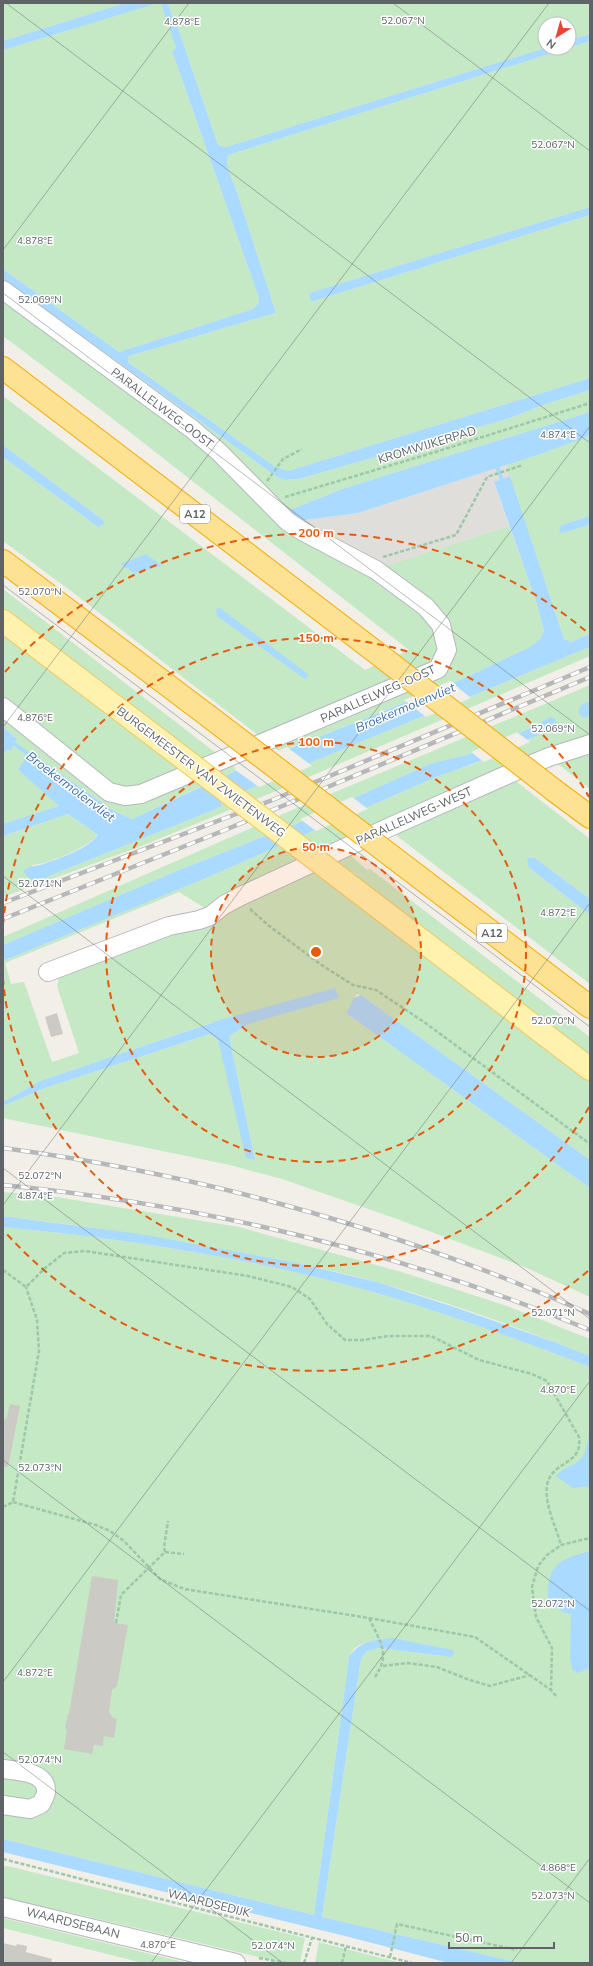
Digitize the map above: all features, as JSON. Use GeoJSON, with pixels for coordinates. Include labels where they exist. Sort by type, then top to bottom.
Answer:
{"type":"FeatureCollection","features":[{"type":"Feature","properties":{"kind":"highway","name":"A12"},"geometry":{"type":"LineString","coordinates":[[3,368],[386,660],[590,818]]}},
{"type":"Feature","properties":{"kind":"highway","name":"A12"},"geometry":{"type":"LineString","coordinates":[[3,561],[590,1007]]}},
{"type":"Feature","properties":{"kind":"main road","name":"BURGEMEESTER VAN ZWIETENWEG"},"geometry":{"type":"LineString","coordinates":[[3,621],[590,1068]]}},
{"type":"Feature","properties":{"kind":"street","name":"PARALLELWEG-OOST"},"geometry":{"type":"LineString","coordinates":[[3,290],[192,429],[219,452],[287,521],[302,531],[364,563],[398,585],[434,615],[441,625],[447,650],[438,669],[141,794],[125,796],[109,792],[3,707]]}},
{"type":"Feature","properties":{"kind":"street","name":"PARALLELWEG-WEST"},"geometry":{"type":"LineString","coordinates":[[48,972],[169,926],[199,920],[210,916],[224,905],[241,896],[357,842],[549,758],[590,744]]}},
{"type":"Feature","properties":{"kind":"street"},"geometry":{"type":"LineString","coordinates":[[3,1769],[33,1774],[43,1782],[46,1792],[41,1804],[30,1809],[3,1805]]}},
{"type":"Feature","properties":{"kind":"street","name":"WAARDSEBAAN"},"geometry":{"type":"LineString","coordinates":[[3,1906],[236,1963]]}},
{"type":"Feature","properties":{"kind":"path","name":"KROMWIJKERPAD"},"geometry":{"type":"LineString","coordinates":[[268,502],[432,453],[590,403]]}},
{"type":"Feature","properties":{"kind":"path"},"geometry":{"type":"LineString","coordinates":[[272,473],[283,459],[302,449]]}},
{"type":"Feature","properties":{"kind":"path"},"geometry":{"type":"LineString","coordinates":[[364,563],[456,535],[487,477],[523,465]]}},
{"type":"Feature","properties":{"kind":"path"},"geometry":{"type":"LineString","coordinates":[[241,896],[250,909],[268,925],[320,964],[352,985],[376,990],[424,1022],[590,1144]]}},
{"type":"Feature","properties":{"kind":"path"},"geometry":{"type":"LineString","coordinates":[[26,1287],[44,1269],[64,1253],[85,1251],[248,1276],[292,1287],[310,1299],[327,1324],[344,1340],[363,1340],[388,1336],[431,1336],[479,1360],[532,1374],[547,1381],[579,1437],[581,1447],[575,1458],[556,1469],[547,1484],[548,1505],[561,1545]]}},
{"type":"Feature","properties":{"kind":"path"},"geometry":{"type":"LineString","coordinates":[[3,1270],[26,1287],[37,1320],[40,1351],[13,1502]]}},
{"type":"Feature","properties":{"kind":"path"},"geometry":{"type":"LineString","coordinates":[[3,1507],[13,1502],[96,1525],[110,1531],[124,1541],[160,1579],[184,1589],[369,1618],[476,1637],[551,1690],[556,1696]]}},
{"type":"Feature","properties":{"kind":"path"},"geometry":{"type":"LineString","coordinates":[[165,1552],[164,1548],[168,1521]]}},
{"type":"Feature","properties":{"kind":"path"},"geometry":{"type":"LineString","coordinates":[[551,1690],[552,1648],[536,1617],[532,1587],[538,1566],[547,1554],[561,1545],[590,1538]]}},
{"type":"Feature","properties":{"kind":"path"},"geometry":{"type":"LineString","coordinates":[[116,1624],[121,1595],[165,1552],[184,1554]]}},
{"type":"Feature","properties":{"kind":"path"},"geometry":{"type":"LineString","coordinates":[[369,1618],[379,1640],[384,1656],[382,1666],[374,1677]]}},
{"type":"Feature","properties":{"kind":"path"},"geometry":{"type":"LineString","coordinates":[[382,1666],[408,1663],[437,1667],[490,1686],[530,1675]]}},
{"type":"Feature","properties":{"kind":"path","name":"WAARDSEDIJK"},"geometry":{"type":"LineString","coordinates":[[3,1859],[412,1963]]}},
{"type":"Feature","properties":{"kind":"path"},"geometry":{"type":"LineString","coordinates":[[390,1957],[398,1924],[517,1950]]}},
{"type":"Feature","properties":{"kind":"path"},"geometry":{"type":"LineString","coordinates":[[304,1963],[312,1938]]}},
{"type":"Feature","properties":{"kind":"path"},"geometry":{"type":"LineString","coordinates":[[342,1963],[346,1946]]}},
{"type":"Feature","properties":{"kind":"path"},"geometry":{"type":"LineString","coordinates":[[259,1958],[286,1963]]}},
{"type":"Feature","properties":{"kind":"shaded area"},"geometry":{"type":"Polygon","coordinates":[[[506,465],[510,476],[494,483],[509,526],[388,565],[337,538],[298,521],[358,513],[506,465]]]}},
{"type":"Feature","properties":{"kind":"green space"},"geometry":{"type":"Polygon","coordinates":[[[3,3],[125,3],[3,41],[3,3]]]}},
{"type":"Feature","properties":{"kind":"green space"},"geometry":{"type":"Polygon","coordinates":[[[156,3],[162,3],[176,48],[172,51],[259,298],[258,304],[253,309],[119,352],[3,269],[3,50],[156,3]]]}},
{"type":"Feature","properties":{"kind":"green space"},"geometry":{"type":"Polygon","coordinates":[[[168,3],[590,3],[590,34],[577,38],[577,16],[537,16],[537,50],[226,147],[218,145],[178,28],[175,26],[168,3]]]}},
{"type":"Feature","properties":{"kind":"green space"},"geometry":{"type":"Polygon","coordinates":[[[590,41],[590,207],[309,293],[311,302],[590,215],[590,378],[288,471],[274,466],[128,362],[129,356],[276,313],[235,186],[228,171],[228,155],[542,56],[577,56],[577,45],[590,41]]]}},
{"type":"Feature","properties":{"kind":"green space"},"geometry":{"type":"Polygon","coordinates":[[[3,279],[277,477],[285,480],[299,479],[510,418],[543,405],[590,390],[590,412],[342,489],[285,512],[298,521],[337,538],[388,565],[509,526],[537,604],[544,631],[540,639],[530,647],[460,680],[280,752],[71,591],[3,541],[3,457],[98,527],[103,520],[3,445],[3,396],[365,670],[409,650],[104,412],[3,336],[3,279]],[[146,554],[120,564],[134,573],[146,554]]]}},
{"type":"Feature","properties":{"kind":"green space"},"geometry":{"type":"Polygon","coordinates":[[[590,436],[590,516],[561,525],[562,533],[590,525],[590,634],[571,642],[564,639],[506,465],[590,436]]]}},
{"type":"Feature","properties":{"kind":"green space"},"geometry":{"type":"Polygon","coordinates":[[[3,589],[238,770],[224,776],[3,611],[3,589]]]}},
{"type":"Feature","properties":{"kind":"green space"},"geometry":{"type":"Polygon","coordinates":[[[3,633],[202,786],[132,819],[112,810],[29,751],[18,770],[60,806],[3,824],[3,754],[17,739],[3,727],[3,633]]]}},
{"type":"Feature","properties":{"kind":"green space"},"geometry":{"type":"Polygon","coordinates":[[[590,647],[590,656],[276,791],[139,847],[3,897],[3,836],[68,814],[98,835],[76,850],[58,858],[32,865],[37,881],[221,807],[221,803],[264,782],[590,647]]]}},
{"type":"Feature","properties":{"kind":"green space"},"geometry":{"type":"Polygon","coordinates":[[[590,685],[590,700],[580,706],[586,718],[590,715],[590,789],[549,757],[504,772],[590,839],[590,899],[535,858],[532,870],[590,915],[590,984],[384,826],[340,846],[367,870],[370,869],[590,1037],[590,1056],[354,876],[357,875],[323,853],[590,1079],[590,1160],[361,995],[357,994],[346,1013],[590,1188],[590,1297],[527,1268],[397,1219],[282,1179],[230,1165],[3,1118],[3,1106],[45,1088],[210,1034],[218,1040],[255,1160],[229,1036],[251,1023],[220,1020],[40,1081],[3,1102],[3,961],[204,879],[436,777],[474,764],[529,741],[550,717],[526,730],[467,755],[432,763],[296,824],[179,870],[3,945],[3,937],[297,808],[590,685]],[[179,892],[5,963],[11,984],[24,982],[52,1062],[79,1053],[57,986],[60,973],[208,910],[179,892]]]}},
{"type":"Feature","properties":{"kind":"green space"},"geometry":{"type":"Polygon","coordinates":[[[3,1192],[50,1196],[239,1227],[405,1273],[507,1306],[590,1339],[590,1356],[458,1307],[347,1274],[160,1238],[3,1216],[3,1192]]]}},
{"type":"Feature","properties":{"kind":"green space"},"geometry":{"type":"Polygon","coordinates":[[[3,1227],[146,1244],[287,1270],[380,1294],[512,1338],[590,1367],[590,1963],[521,1963],[322,1917],[361,1659],[367,1651],[380,1648],[443,1656],[452,1650],[404,1641],[378,1640],[356,1647],[349,1657],[314,1915],[3,1839],[3,1227]]]}},
{"type":"Feature","properties":{"kind":"green space"},"geometry":{"type":"Polygon","coordinates":[[[3,1865],[305,1938],[300,1963],[284,1963],[3,1898],[3,1865]]]}},
{"type":"Feature","properties":{"kind":"green space"},"geometry":{"type":"Polygon","coordinates":[[[3,1918],[187,1963],[143,1963],[3,1928],[3,1918]]]}},
{"type":"Feature","properties":{"kind":"green space"},"geometry":{"type":"Polygon","coordinates":[[[319,1942],[326,1944],[401,1963],[315,1963],[319,1942]]]}},
{"type":"Feature","properties":{"kind":"water"},"geometry":{"type":"Polygon","coordinates":[[[125,3],[158,3],[3,50],[3,41],[125,3]]]}},
{"type":"Feature","properties":{"kind":"water"},"geometry":{"type":"Polygon","coordinates":[[[161,3],[168,3],[218,145],[226,147],[537,50],[537,56],[543,56],[228,155],[228,171],[235,186],[276,313],[129,356],[128,362],[274,466],[288,471],[590,378],[590,390],[543,405],[510,418],[299,479],[285,480],[277,477],[3,279],[3,269],[119,352],[253,309],[258,304],[259,298],[172,51],[176,48],[161,3]]]}},
{"type":"Feature","properties":{"kind":"water"},"geometry":{"type":"Polygon","coordinates":[[[590,34],[590,41],[577,45],[577,38],[590,34]]]}},
{"type":"Feature","properties":{"kind":"water"},"geometry":{"type":"Polygon","coordinates":[[[590,207],[590,215],[311,302],[309,293],[590,207]]]}},
{"type":"Feature","properties":{"kind":"water"},"geometry":{"type":"Polygon","coordinates":[[[590,412],[590,436],[534,456],[358,513],[298,521],[285,512],[342,489],[590,412]]]}},
{"type":"Feature","properties":{"kind":"water"},"geometry":{"type":"Polygon","coordinates":[[[3,445],[103,520],[104,524],[98,527],[3,457],[3,445]]]}},
{"type":"Feature","properties":{"kind":"water"},"geometry":{"type":"Polygon","coordinates":[[[510,476],[564,639],[571,642],[590,634],[590,647],[264,782],[221,803],[221,807],[37,881],[29,878],[23,871],[29,867],[43,864],[74,852],[88,844],[98,835],[68,814],[3,836],[3,824],[59,806],[18,770],[29,751],[112,810],[132,819],[244,767],[460,680],[530,647],[540,639],[544,631],[537,604],[494,482],[510,476]]]}},
{"type":"Feature","properties":{"kind":"water"},"geometry":{"type":"Polygon","coordinates":[[[590,516],[590,525],[562,533],[559,531],[561,525],[590,516]]]}},
{"type":"Feature","properties":{"kind":"water"},"geometry":{"type":"Polygon","coordinates":[[[146,554],[162,566],[134,573],[120,564],[146,554]]]}},
{"type":"Feature","properties":{"kind":"water"},"geometry":{"type":"Polygon","coordinates":[[[220,608],[309,675],[305,679],[217,616],[216,609],[220,608]]]}},
{"type":"Feature","properties":{"kind":"water"},"geometry":{"type":"Polygon","coordinates":[[[590,700],[590,715],[586,718],[581,716],[578,711],[580,706],[590,700]]]}},
{"type":"Feature","properties":{"kind":"water"},"geometry":{"type":"Polygon","coordinates":[[[550,717],[555,719],[556,725],[512,747],[436,777],[204,879],[3,961],[3,945],[179,870],[296,824],[432,763],[467,755],[526,730],[550,717]]]}},
{"type":"Feature","properties":{"kind":"water"},"geometry":{"type":"Polygon","coordinates":[[[3,727],[17,739],[11,750],[7,750],[3,754],[3,727]]]}},
{"type":"Feature","properties":{"kind":"water"},"geometry":{"type":"Polygon","coordinates":[[[527,858],[535,858],[590,899],[590,915],[532,870],[528,866],[527,858]]]}},
{"type":"Feature","properties":{"kind":"water"},"geometry":{"type":"Polygon","coordinates":[[[335,988],[339,998],[251,1023],[229,1036],[255,1160],[246,1158],[218,1040],[210,1034],[45,1088],[3,1106],[3,1102],[40,1081],[220,1020],[335,988]]]}},
{"type":"Feature","properties":{"kind":"water"},"geometry":{"type":"Polygon","coordinates":[[[361,995],[590,1160],[590,1188],[346,1013],[354,998],[361,995]]]}},
{"type":"Feature","properties":{"kind":"water"},"geometry":{"type":"Polygon","coordinates":[[[3,1216],[140,1234],[292,1262],[377,1282],[457,1308],[590,1356],[590,1367],[433,1311],[380,1294],[334,1282],[287,1270],[146,1244],[3,1227],[3,1216]]]}},
{"type":"Feature","properties":{"kind":"water"},"geometry":{"type":"Polygon","coordinates":[[[590,1426],[590,1486],[573,1488],[556,1476],[579,1461],[582,1457],[585,1452],[590,1426]]]}},
{"type":"Feature","properties":{"kind":"water"},"geometry":{"type":"Polygon","coordinates":[[[590,1551],[590,1668],[578,1673],[572,1669],[570,1658],[571,1614],[563,1612],[548,1602],[548,1590],[549,1580],[556,1566],[578,1554],[590,1551]]]}},
{"type":"Feature","properties":{"kind":"water"},"geometry":{"type":"Polygon","coordinates":[[[393,1638],[453,1650],[454,1653],[451,1657],[380,1648],[367,1651],[361,1659],[322,1917],[521,1963],[449,1963],[3,1852],[3,1839],[314,1915],[349,1657],[363,1644],[393,1638]]]}},
{"type":"Feature","properties":{"kind":"pier"},"geometry":{"type":"Polygon","coordinates":[[[450,681],[471,698],[426,717],[404,700],[450,681]]]}},
{"type":"Feature","properties":{"kind":"pier"},"geometry":{"type":"Polygon","coordinates":[[[517,732],[530,742],[484,762],[471,752],[517,732]]]}},
{"type":"Feature","properties":{"kind":"pier"},"geometry":{"type":"Polygon","coordinates":[[[287,747],[312,766],[259,787],[234,769],[287,747]]]}},
{"type":"Feature","properties":{"kind":"pier"},"geometry":{"type":"Polygon","coordinates":[[[352,797],[368,809],[316,831],[300,819],[352,797]]]}},
{"type":"Feature","properties":{"kind":"building"},"geometry":{"type":"Polygon","coordinates":[[[57,1013],[63,1034],[51,1037],[45,1017],[57,1013]]]}},
{"type":"Feature","properties":{"kind":"building"},"geometry":{"type":"Polygon","coordinates":[[[10,1404],[20,1406],[8,1467],[3,1466],[3,1422],[7,1417],[10,1404]]]}},
{"type":"Feature","properties":{"kind":"building"},"geometry":{"type":"Polygon","coordinates":[[[92,1576],[118,1580],[114,1623],[128,1625],[117,1686],[112,1690],[109,1712],[113,1718],[117,1719],[114,1738],[104,1736],[103,1746],[94,1745],[92,1754],[64,1749],[67,1730],[65,1728],[69,1714],[92,1576]]]}},
{"type":"Feature","properties":{"kind":"building"},"geometry":{"type":"Polygon","coordinates":[[[3,1943],[16,1946],[17,1944],[27,1946],[26,1952],[52,1959],[51,1963],[3,1963],[3,1943]]]}},
{"type":"Feature","properties":{"kind":"waterway","name":"Broekermolenvliet"},"geometry":{"type":"LineString","coordinates":[[496,463],[503,483]]}},
{"type":"Feature","properties":{"kind":"waterway","name":"Broekermolenvliet"},"geometry":{"type":"LineString","coordinates":[[3,735],[32,757]]}},
{"type":"Feature","properties":{"kind":"railway"},"geometry":{"type":"LineString","coordinates":[[3,903],[270,801],[590,667]]}},
{"type":"Feature","properties":{"kind":"railway"},"geometry":{"type":"LineString","coordinates":[[3,919],[225,830],[590,677]]}},
{"type":"Feature","properties":{"kind":"railway"},"geometry":{"type":"LineString","coordinates":[[3,1148],[79,1159],[154,1174],[229,1191],[302,1210],[376,1232],[448,1257],[519,1284],[590,1314]]}},
{"type":"Feature","properties":{"kind":"railway"},"geometry":{"type":"LineString","coordinates":[[3,1185],[153,1205],[228,1219],[302,1236],[448,1278],[519,1302],[590,1330]]}}]}
